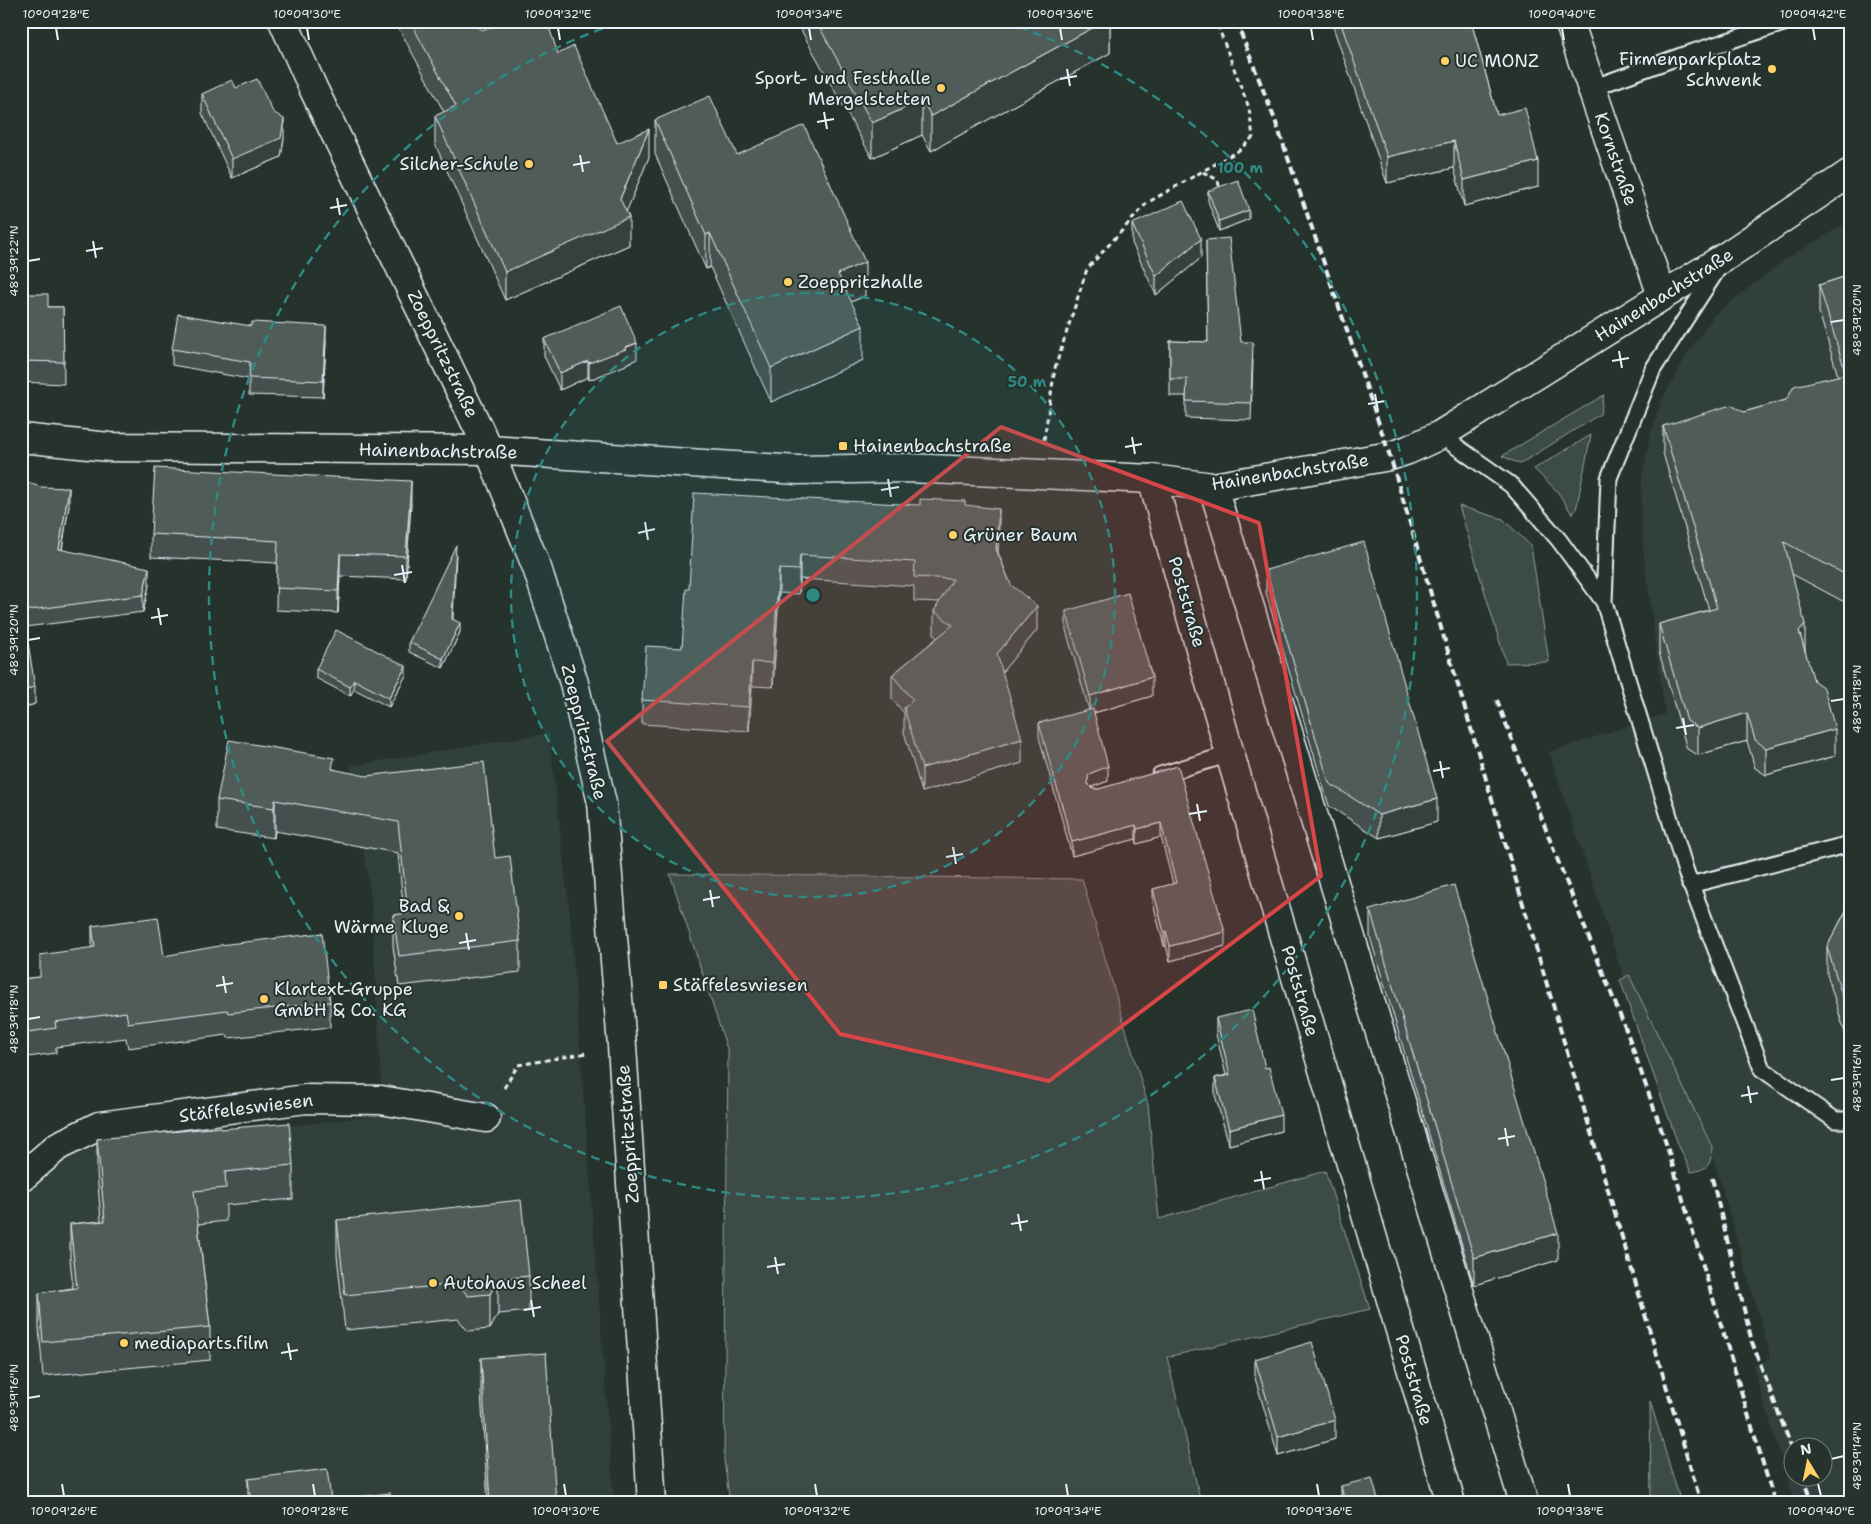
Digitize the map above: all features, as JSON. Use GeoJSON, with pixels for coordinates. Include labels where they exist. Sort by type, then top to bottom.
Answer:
{"type":"FeatureCollection","features":[{"type":"Feature","properties":{"kind":"street","name":"Zoeppritzstraße"},"geometry":{"type":"LineString","coordinates":[[282,21],[489,450],[537,568],[574,682],[602,803],[622,1046],[652,1503]]}},
{"type":"Feature","properties":{"kind":"street","name":"Kornstraße"},"geometry":{"type":"LineString","coordinates":[[1569,21],[1662,296]]}},
{"type":"Feature","properties":{"kind":"street","name":"Hainenbachstraße"},"geometry":{"type":"LineString","coordinates":[[21,438],[109,447],[489,450],[798,470],[908,468],[1152,479],[1213,487],[1390,456],[1440,435],[1725,257],[1850,173]]}},
{"type":"Feature","properties":{"kind":"street","name":"Poststraße"},"geometry":{"type":"LineString","coordinates":[[1152,479],[1230,754],[1451,1503]]}},
{"type":"Feature","properties":{"kind":"street"},"geometry":{"type":"LineString","coordinates":[[1213,487],[1524,1503]]}},
{"type":"Feature","properties":{"kind":"street","name":"Stäffeleswiesen"},"geometry":{"type":"LineString","coordinates":[[21,1178],[58,1146],[99,1126],[306,1099],[381,1100],[486,1118]]}},
{"type":"Feature","properties":{"kind":"lane"},"geometry":{"type":"LineString","coordinates":[[1592,88],[1681,56],[1790,21]]}},
{"type":"Feature","properties":{"kind":"lane"},"geometry":{"type":"LineString","coordinates":[[1604,602],[1609,478],[1652,369],[1725,257]]}},
{"type":"Feature","properties":{"kind":"lane"},"geometry":{"type":"LineString","coordinates":[[1440,435],[1511,485],[1559,540],[1604,602],[1690,885],[1762,1069],[1835,1120],[1850,1120]]}},
{"type":"Feature","properties":{"kind":"lane"},"geometry":{"type":"LineString","coordinates":[[1144,779],[1230,754]]}},
{"type":"Feature","properties":{"kind":"lane"},"geometry":{"type":"LineString","coordinates":[[1690,885],[1850,844]]}},
{"type":"Feature","properties":{"kind":"path"},"geometry":{"type":"LineString","coordinates":[[1039,475],[1055,368],[1087,269],[1147,203],[1238,151],[1253,137],[1249,108],[1216,21]]}},
{"type":"Feature","properties":{"kind":"path"},"geometry":{"type":"LineString","coordinates":[[1202,172],[1218,180],[1221,196]]}},
{"type":"Feature","properties":{"kind":"path"},"geometry":{"type":"LineString","coordinates":[[486,1118],[518,1065],[622,1046]]}},
{"type":"Feature","properties":{"kind":"highlighted area"},"geometry":{"type":"Polygon","coordinates":[[[1001,427],[1259,523],[1321,876],[1049,1081],[840,1034],[607,741],[1001,427]]]}},
{"type":"Feature","properties":{"kind":"shaded area"},"geometry":{"type":"Polygon","coordinates":[[[1850,221],[1850,1503],[1795,1503],[1790,1486],[1834,1486],[1834,1436],[1784,1436],[1784,1467],[1753,1366],[1771,1358],[1713,1156],[1625,981],[1549,752],[1665,714],[1645,565],[1641,519],[1642,477],[1650,437],[1661,402],[1689,351],[1715,314],[1787,258],[1850,221]]]}},
{"type":"Feature","properties":{"kind":"shaded area"},"geometry":{"type":"Polygon","coordinates":[[[1604,395],[1600,414],[1520,464],[1502,456],[1604,395]]]}},
{"type":"Feature","properties":{"kind":"shaded area"},"geometry":{"type":"Polygon","coordinates":[[[1591,435],[1576,510],[1572,514],[1557,491],[1534,469],[1591,435]]]}},
{"type":"Feature","properties":{"kind":"shaded area"},"geometry":{"type":"Polygon","coordinates":[[[1459,506],[1503,519],[1531,546],[1549,662],[1506,663],[1459,506]]]}},
{"type":"Feature","properties":{"kind":"shaded area"},"geometry":{"type":"Polygon","coordinates":[[[549,733],[570,916],[614,1503],[21,1503],[21,1157],[383,1115],[371,897],[350,766],[549,733]]]}},
{"type":"Feature","properties":{"kind":"shaded area"},"geometry":{"type":"Polygon","coordinates":[[[670,874],[1082,879],[1148,1105],[1159,1219],[1325,1171],[1370,1309],[1167,1357],[1201,1503],[730,1503],[724,1460],[728,1052],[670,874]]]}},
{"type":"Feature","properties":{"kind":"shaded area"},"geometry":{"type":"Polygon","coordinates":[[[1629,975],[1712,1147],[1710,1162],[1705,1168],[1691,1172],[1678,1144],[1620,980],[1629,975]]]}},
{"type":"Feature","properties":{"kind":"shaded area"},"geometry":{"type":"Polygon","coordinates":[[[1650,1401],[1681,1503],[1651,1503],[1650,1401]]]}},
{"type":"Feature","properties":{"kind":"building","name":"Silcher-Schule"},"geometry":{"type":"Polygon","coordinates":[[[410,21],[476,21],[481,30],[511,21],[547,21],[558,54],[574,46],[617,143],[649,129],[620,199],[629,217],[505,272],[435,116],[456,106],[410,21]]]}},
{"type":"Feature","properties":{"kind":"building","name":"Sport- und Festhalle Mergelstetten"},"geometry":{"type":"Polygon","coordinates":[[[816,21],[1105,21],[931,116],[922,100],[872,123],[816,21]]]}},
{"type":"Feature","properties":{"kind":"building"},"geometry":{"type":"Polygon","coordinates":[[[1340,21],[1471,21],[1497,115],[1525,108],[1538,161],[1464,180],[1454,141],[1387,157],[1340,21]]]}},
{"type":"Feature","properties":{"kind":"building"},"geometry":{"type":"Polygon","coordinates":[[[257,79],[273,112],[284,119],[281,138],[232,159],[202,94],[232,80],[236,88],[257,79]]]}},
{"type":"Feature","properties":{"kind":"building","name":"Zoeppritzhalle"},"geometry":{"type":"Polygon","coordinates":[[[710,96],[737,155],[804,125],[865,262],[838,274],[863,326],[771,368],[710,233],[706,235],[655,120],[710,96]]]}},
{"type":"Feature","properties":{"kind":"building"},"geometry":{"type":"Polygon","coordinates":[[[1238,180],[1249,210],[1219,221],[1208,191],[1238,180]]]}},
{"type":"Feature","properties":{"kind":"building"},"geometry":{"type":"Polygon","coordinates":[[[1183,201],[1201,239],[1156,276],[1132,224],[1183,201]]]}},
{"type":"Feature","properties":{"kind":"building"},"geometry":{"type":"Polygon","coordinates":[[[1229,238],[1241,342],[1253,342],[1251,403],[1186,401],[1187,379],[1170,379],[1170,341],[1208,342],[1206,240],[1229,238]]]}},
{"type":"Feature","properties":{"kind":"building"},"geometry":{"type":"Polygon","coordinates":[[[1850,275],[1850,577],[1784,542],[1805,624],[1799,631],[1814,681],[1824,688],[1835,729],[1766,748],[1755,740],[1747,713],[1698,728],[1687,721],[1659,624],[1717,608],[1663,426],[1731,405],[1744,412],[1786,400],[1794,386],[1846,374],[1819,285],[1850,275]]]}},
{"type":"Feature","properties":{"kind":"building"},"geometry":{"type":"Polygon","coordinates":[[[21,294],[48,294],[48,307],[63,307],[64,362],[21,361],[21,294]]]}},
{"type":"Feature","properties":{"kind":"building"},"geometry":{"type":"Polygon","coordinates":[[[621,306],[637,343],[625,347],[626,349],[589,363],[588,361],[560,373],[544,339],[621,306]]]}},
{"type":"Feature","properties":{"kind":"building"},"geometry":{"type":"Polygon","coordinates":[[[178,314],[251,326],[252,322],[326,326],[323,381],[249,378],[250,362],[172,349],[178,314]]]}},
{"type":"Feature","properties":{"kind":"building"},"geometry":{"type":"Polygon","coordinates":[[[155,468],[411,481],[406,556],[340,554],[338,591],[276,588],[278,541],[151,534],[155,468]]]}},
{"type":"Feature","properties":{"kind":"building"},"geometry":{"type":"Polygon","coordinates":[[[21,480],[40,487],[69,488],[59,549],[149,568],[143,595],[23,611],[35,687],[24,690],[25,695],[21,696],[21,480]]]}},
{"type":"Feature","properties":{"kind":"building"},"geometry":{"type":"Polygon","coordinates":[[[694,493],[920,505],[920,499],[965,501],[965,505],[999,509],[996,549],[1011,585],[1037,606],[997,654],[1022,739],[922,768],[904,708],[913,700],[892,675],[953,625],[934,611],[953,579],[914,577],[915,562],[800,555],[799,570],[779,569],[773,663],[752,662],[749,707],[642,700],[646,646],[682,648],[686,589],[689,589],[694,493]]]}},
{"type":"Feature","properties":{"kind":"building"},"geometry":{"type":"Polygon","coordinates":[[[1364,542],[1437,799],[1379,815],[1329,783],[1266,570],[1364,542]]]}},
{"type":"Feature","properties":{"kind":"building"},"geometry":{"type":"Polygon","coordinates":[[[456,545],[452,619],[460,623],[443,659],[409,642],[456,545]]]}},
{"type":"Feature","properties":{"kind":"building"},"geometry":{"type":"Polygon","coordinates":[[[1128,593],[1152,677],[1090,696],[1066,611],[1128,593]]]}},
{"type":"Feature","properties":{"kind":"building"},"geometry":{"type":"Polygon","coordinates":[[[336,630],[406,666],[389,698],[354,680],[350,687],[316,669],[336,630]]]}},
{"type":"Feature","properties":{"kind":"building"},"geometry":{"type":"Polygon","coordinates":[[[1093,709],[1108,766],[1089,774],[1087,783],[1093,789],[1099,789],[1178,766],[1225,932],[1170,946],[1166,931],[1164,932],[1153,889],[1176,883],[1161,823],[1137,829],[1136,825],[1072,842],[1039,723],[1093,709]]]}},
{"type":"Feature","properties":{"kind":"building"},"geometry":{"type":"Polygon","coordinates":[[[229,740],[334,758],[332,769],[366,776],[484,762],[495,858],[510,856],[520,941],[399,956],[393,915],[408,913],[398,822],[275,800],[274,808],[217,800],[229,740]]]}},
{"type":"Feature","properties":{"kind":"building"},"geometry":{"type":"Polygon","coordinates":[[[1454,885],[1558,1233],[1474,1258],[1370,910],[1454,885]]]}},
{"type":"Feature","properties":{"kind":"building"},"geometry":{"type":"Polygon","coordinates":[[[1850,903],[1850,1010],[1846,1008],[1827,947],[1850,903]]]}},
{"type":"Feature","properties":{"kind":"building"},"geometry":{"type":"Polygon","coordinates":[[[158,917],[164,956],[220,945],[322,933],[330,1002],[228,1013],[227,1010],[128,1023],[126,1012],[55,1022],[56,1028],[21,1033],[21,979],[40,977],[40,955],[95,947],[92,926],[158,917]]]}},
{"type":"Feature","properties":{"kind":"building"},"geometry":{"type":"Polygon","coordinates":[[[1252,1010],[1265,1068],[1269,1067],[1281,1115],[1229,1129],[1215,1078],[1230,1075],[1216,1018],[1252,1010]]]}},
{"type":"Feature","properties":{"kind":"building"},"geometry":{"type":"Polygon","coordinates":[[[289,1123],[293,1165],[225,1172],[226,1188],[194,1191],[210,1327],[43,1342],[39,1293],[77,1288],[70,1224],[105,1221],[97,1139],[221,1127],[221,1129],[289,1123]]]}},
{"type":"Feature","properties":{"kind":"building","name":"Autohaus Scheel"},"geometry":{"type":"Polygon","coordinates":[[[521,1200],[529,1276],[498,1279],[490,1294],[468,1296],[458,1284],[345,1295],[337,1220],[521,1200]]]}},
{"type":"Feature","properties":{"kind":"building"},"geometry":{"type":"Polygon","coordinates":[[[1312,1342],[1335,1420],[1278,1437],[1255,1359],[1312,1342]]]}},
{"type":"Feature","properties":{"kind":"building"},"geometry":{"type":"Polygon","coordinates":[[[546,1353],[556,1503],[490,1503],[481,1358],[546,1353]]]}},
{"type":"Feature","properties":{"kind":"building"},"geometry":{"type":"Polygon","coordinates":[[[327,1469],[331,1500],[390,1493],[391,1503],[251,1503],[248,1479],[327,1469]]]}},
{"type":"Feature","properties":{"kind":"building"},"geometry":{"type":"Polygon","coordinates":[[[1372,1478],[1379,1503],[1345,1503],[1341,1486],[1372,1478]]]}},
{"type":"Feature","properties":{"kind":"building"},"geometry":{"type":"Polygon","coordinates":[[[1850,1498],[1850,1503],[1834,1503],[1850,1498]]]}},
{"type":"Feature","properties":{"kind":"railway"},"geometry":{"type":"LineString","coordinates":[[1236,21],[1275,120],[1390,456],[1701,1503]]}},
{"type":"Feature","properties":{"kind":"railway"},"geometry":{"type":"LineString","coordinates":[[1497,700],[1556,856],[1628,1035],[1664,1137],[1775,1503]]}},
{"type":"Feature","properties":{"kind":"railway"},"geometry":{"type":"LineString","coordinates":[[1712,1178],[1752,1342],[1787,1436]]}},
{"type":"Feature","properties":{"kind":"railway"},"geometry":{"type":"LineString","coordinates":[[1806,1486],[1812,1503]]}},
{"type":"Feature","properties":{"kind":"place","name":"UC MONZ"},"geometry":{"type":"Point","coordinates":[1445,61]}},
{"type":"Feature","properties":{"kind":"place","name":"Firmenparkplatz Schwenk"},"geometry":{"type":"Point","coordinates":[1772,69]}},
{"type":"Feature","properties":{"kind":"place","name":"Sport- und Festhalle Mergelstetten"},"geometry":{"type":"Point","coordinates":[941,88]}},
{"type":"Feature","properties":{"kind":"place","name":"Silcher-Schule"},"geometry":{"type":"Point","coordinates":[529,164]}},
{"type":"Feature","properties":{"kind":"place","name":"Zoeppritzhalle"},"geometry":{"type":"Point","coordinates":[788,282]}},
{"type":"Feature","properties":{"kind":"place","name":"Hainenbachstraße"},"geometry":{"type":"Point","coordinates":[843,446]}},
{"type":"Feature","properties":{"kind":"place","name":"Grüner Baum"},"geometry":{"type":"Point","coordinates":[953,535]}},
{"type":"Feature","properties":{"kind":"place","name":"Bad & Wärme Kluge"},"geometry":{"type":"Point","coordinates":[459,916]}},
{"type":"Feature","properties":{"kind":"place","name":"Stäffeleswiesen"},"geometry":{"type":"Point","coordinates":[663,985]}},
{"type":"Feature","properties":{"kind":"place","name":"Klartext-Gruppe GmbH & Co. KG"},"geometry":{"type":"Point","coordinates":[264,999]}},
{"type":"Feature","properties":{"kind":"place","name":"Autohaus Scheel"},"geometry":{"type":"Point","coordinates":[433,1283]}},
{"type":"Feature","properties":{"kind":"place","name":"mediaparts.film"},"geometry":{"type":"Point","coordinates":[124,1343]}}]}
